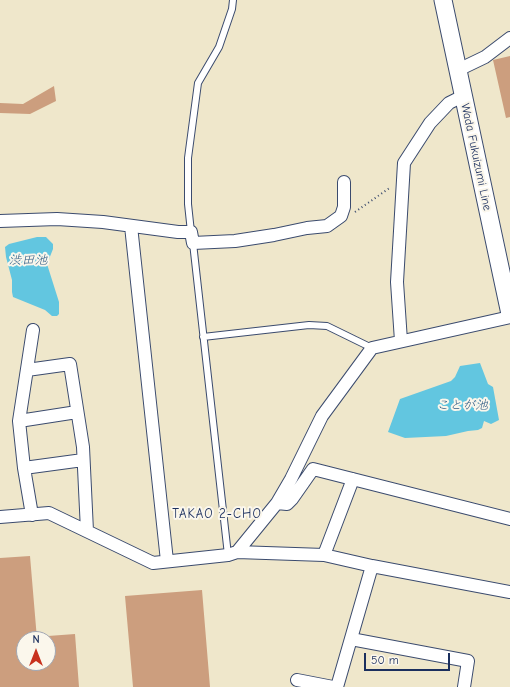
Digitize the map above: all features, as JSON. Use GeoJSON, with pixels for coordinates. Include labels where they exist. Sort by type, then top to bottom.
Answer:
{"type":"FeatureCollection","features":[{"type":"Feature","properties":{"kind":"main road","name":"Wada Fukuizumi Line"},"geometry":{"type":"LineString","coordinates":[[443,0],[510,314]]}},
{"type":"Feature","properties":{"kind":"street"},"geometry":{"type":"LineString","coordinates":[[458,70],[485,57],[510,38]]}},
{"type":"Feature","properties":{"kind":"street"},"geometry":{"type":"LineString","coordinates":[[400,341],[397,282],[404,163],[430,123],[449,103],[463,96]]}},
{"type":"Feature","properties":{"kind":"street"},"geometry":{"type":"LineString","coordinates":[[0,221],[57,219],[178,232],[192,238],[235,240],[327,226],[341,216],[344,207],[344,182]]}},
{"type":"Feature","properties":{"kind":"street"},"geometry":{"type":"LineString","coordinates":[[131,226],[167,561]]}},
{"type":"Feature","properties":{"kind":"street"},"geometry":{"type":"LineString","coordinates":[[233,554],[277,503],[291,479],[322,416],[372,348],[510,317]]}},
{"type":"Feature","properties":{"kind":"street"},"geometry":{"type":"LineString","coordinates":[[32,515],[24,468],[19,421],[33,330]]}},
{"type":"Feature","properties":{"kind":"street"},"geometry":{"type":"LineString","coordinates":[[27,370],[70,364],[83,447],[87,531]]}},
{"type":"Feature","properties":{"kind":"street"},"geometry":{"type":"LineString","coordinates":[[19,421],[77,412]]}},
{"type":"Feature","properties":{"kind":"street"},"geometry":{"type":"LineString","coordinates":[[24,468],[83,460]]}},
{"type":"Feature","properties":{"kind":"street"},"geometry":{"type":"LineString","coordinates":[[277,503],[287,504],[313,469],[510,519]]}},
{"type":"Feature","properties":{"kind":"street"},"geometry":{"type":"LineString","coordinates":[[324,555],[353,479]]}},
{"type":"Feature","properties":{"kind":"street"},"geometry":{"type":"LineString","coordinates":[[0,518],[49,513],[153,562],[233,554],[324,555],[372,566],[510,592]]}},
{"type":"Feature","properties":{"kind":"street"},"geometry":{"type":"LineString","coordinates":[[337,687],[372,566]]}},
{"type":"Feature","properties":{"kind":"street"},"geometry":{"type":"LineString","coordinates":[[351,640],[468,660],[464,687]]}},
{"type":"Feature","properties":{"kind":"street"},"geometry":{"type":"LineString","coordinates":[[297,680],[333,687]]}},
{"type":"Feature","properties":{"kind":"lane"},"geometry":{"type":"LineString","coordinates":[[233,0],[232,9],[219,47],[198,84],[188,158],[188,204],[233,554]]}},
{"type":"Feature","properties":{"kind":"lane"},"geometry":{"type":"LineString","coordinates":[[204,337],[310,325],[327,326],[372,348]]}},
{"type":"Feature","properties":{"kind":"path"},"geometry":{"type":"LineString","coordinates":[[353,213],[403,177]]}},
{"type":"Feature","properties":{"kind":"water","name":"渋田池"},"geometry":{"type":"Polygon","coordinates":[[[37,237],[46,237],[53,244],[53,249],[47,264],[59,302],[59,314],[57,316],[52,316],[45,310],[13,297],[12,280],[5,247],[9,244],[37,237]]]}},
{"type":"Feature","properties":{"kind":"water","name":"ことが池"},"geometry":{"type":"Polygon","coordinates":[[[480,363],[488,384],[493,387],[499,420],[491,424],[484,421],[482,428],[478,430],[446,436],[405,438],[388,432],[400,399],[451,381],[455,377],[460,366],[480,363]]]}},
{"type":"Feature","properties":{"kind":"building"},"geometry":{"type":"Polygon","coordinates":[[[510,56],[510,117],[506,118],[493,60],[510,56]]]}},
{"type":"Feature","properties":{"kind":"building"},"geometry":{"type":"Polygon","coordinates":[[[54,86],[56,101],[30,114],[0,113],[0,103],[23,104],[54,86]]]}},
{"type":"Feature","properties":{"kind":"building"},"geometry":{"type":"Polygon","coordinates":[[[30,556],[36,631],[16,631],[16,671],[56,671],[56,635],[75,634],[79,687],[0,687],[0,558],[30,556]]]}},
{"type":"Feature","properties":{"kind":"building"},"geometry":{"type":"Polygon","coordinates":[[[202,590],[210,687],[133,687],[125,596],[202,590]]]}},
{"type":"Feature","properties":{"kind":"district","name":"TAKAO 2-CHO"},"geometry":{"type":"Point","coordinates":[217,514]}}]}
